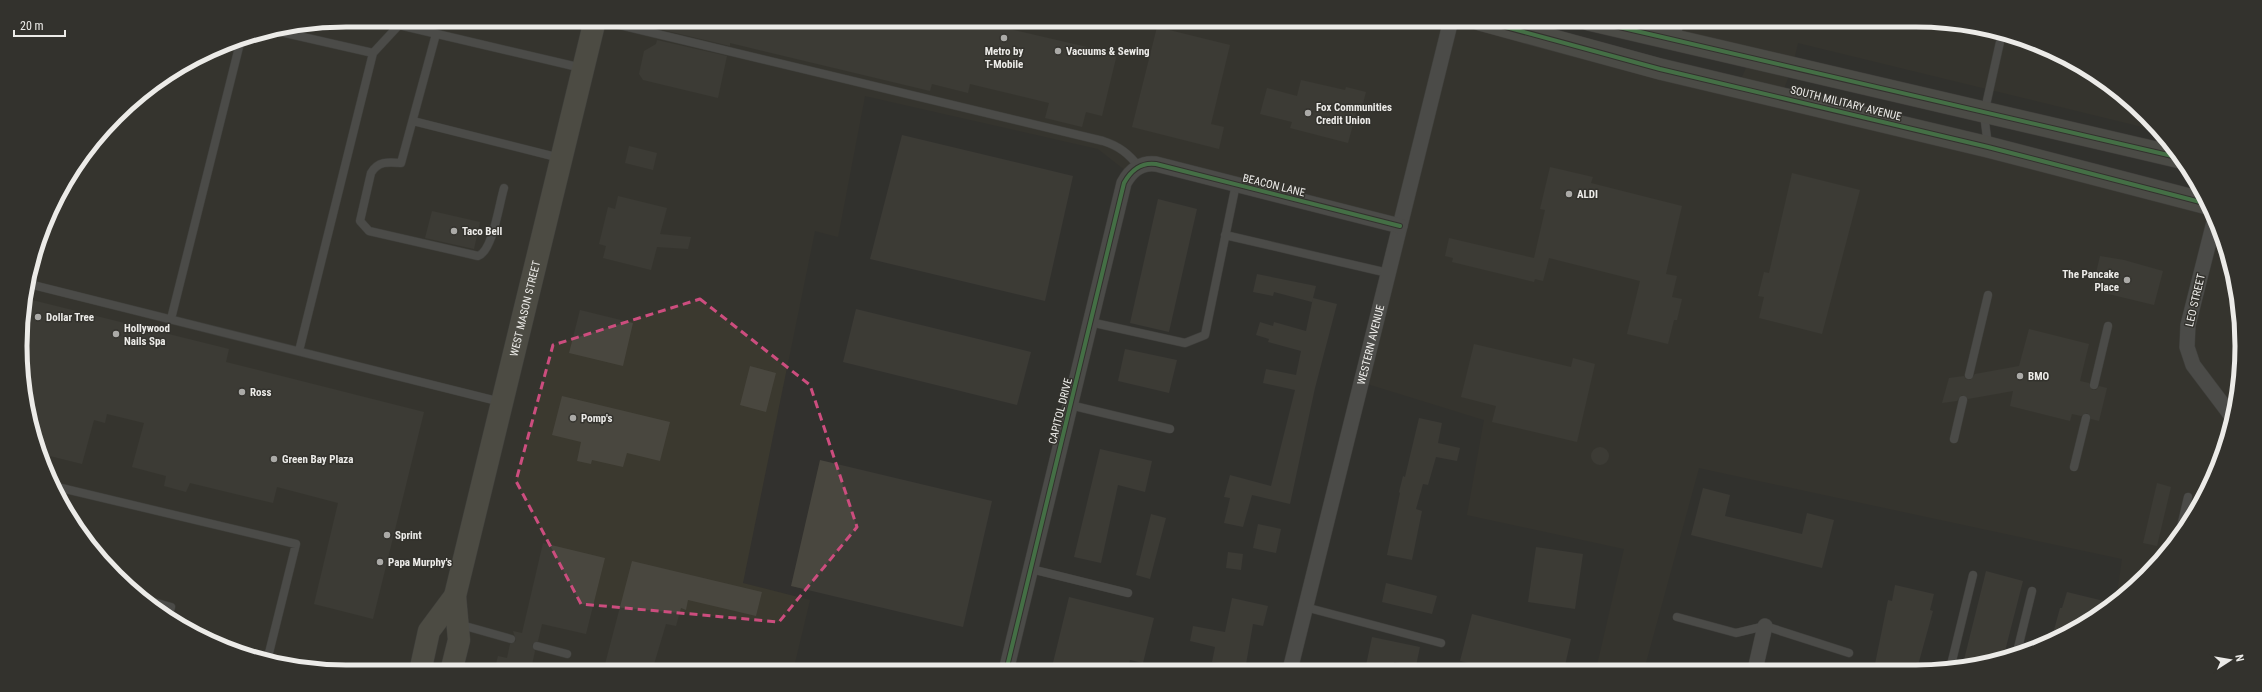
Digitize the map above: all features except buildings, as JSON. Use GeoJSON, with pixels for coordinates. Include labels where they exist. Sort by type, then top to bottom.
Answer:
{"type":"FeatureCollection","features":[{"type":"Feature","properties":{"kind":"main road","name":"WEST MASON STREET"},"geometry":{"type":"LineString","coordinates":[[452,665],[459,640],[454,596],[593,27]]}},
{"type":"Feature","properties":{"kind":"main road","name":"SOUTH MILITARY AVENUE"},"geometry":{"type":"LineString","coordinates":[[1506,27],[1660,69],[1988,147],[2200,202]]}},
{"type":"Feature","properties":{"kind":"main road","name":"SOUTH MILITARY AVENUE"},"geometry":{"type":"LineString","coordinates":[[1619,27],[1984,114],[2172,156]]}},
{"type":"Feature","properties":{"kind":"main road","name":"WEST MASON STREET"},"geometry":{"type":"LineString","coordinates":[[422,665],[429,631],[454,596]]}},
{"type":"Feature","properties":{"kind":"street","name":"WESTERN AVENUE"},"geometry":{"type":"LineString","coordinates":[[1291,665],[1449,27]]}},
{"type":"Feature","properties":{"kind":"street","name":"BEACON LANE"},"geometry":{"type":"LineString","coordinates":[[1141,166],[1156,164],[1400,226]]}},
{"type":"Feature","properties":{"kind":"street","name":"CAPITOL DRIVE"},"geometry":{"type":"LineString","coordinates":[[1007,665],[1124,183],[1130,174],[1141,166]]}},
{"type":"Feature","properties":{"kind":"street","name":"LEO STREET"},"geometry":{"type":"LineString","coordinates":[[2212,228],[2188,325],[2187,347],[2193,365],[2228,412]]}},
{"type":"Feature","properties":{"kind":"street"},"geometry":{"type":"LineString","coordinates":[[1755,665],[1765,626]]}},
{"type":"Feature","properties":{"kind":"lane"},"geometry":{"type":"LineString","coordinates":[[299,350],[373,53],[396,27]]}},
{"type":"Feature","properties":{"kind":"lane"},"geometry":{"type":"LineString","coordinates":[[413,27],[436,34],[583,68]]}},
{"type":"Feature","properties":{"kind":"lane"},"geometry":{"type":"LineString","coordinates":[[628,27],[1103,141],[1116,145],[1130,155],[1141,166]]}},
{"type":"Feature","properties":{"kind":"lane"},"geometry":{"type":"LineString","coordinates":[[1676,40],[1679,27]]}},
{"type":"Feature","properties":{"kind":"lane"},"geometry":{"type":"LineString","coordinates":[[285,33],[373,53]]}},
{"type":"Feature","properties":{"kind":"lane"},"geometry":{"type":"LineString","coordinates":[[436,34],[401,163],[379,163],[371,173],[360,221],[369,231],[478,256],[483,254],[489,244],[504,188]]}},
{"type":"Feature","properties":{"kind":"lane"},"geometry":{"type":"LineString","coordinates":[[1988,147],[1984,114],[2001,39]]}},
{"type":"Feature","properties":{"kind":"lane"},"geometry":{"type":"LineString","coordinates":[[171,319],[239,45]]}},
{"type":"Feature","properties":{"kind":"lane"},"geometry":{"type":"LineString","coordinates":[[413,121],[561,158]]}},
{"type":"Feature","properties":{"kind":"lane"},"geometry":{"type":"LineString","coordinates":[[1090,322],[1185,343],[1205,335],[1236,184]]}},
{"type":"Feature","properties":{"kind":"lane"},"geometry":{"type":"LineString","coordinates":[[1226,235],[1388,274]]}},
{"type":"Feature","properties":{"kind":"lane"},"geometry":{"type":"LineString","coordinates":[[33,285],[299,350],[502,402]]}},
{"type":"Feature","properties":{"kind":"lane"},"geometry":{"type":"LineString","coordinates":[[1969,375],[1988,295]]}},
{"type":"Feature","properties":{"kind":"lane"},"geometry":{"type":"LineString","coordinates":[[2094,385],[2108,326]]}},
{"type":"Feature","properties":{"kind":"lane"},"geometry":{"type":"LineString","coordinates":[[1954,438],[1963,400]]}},
{"type":"Feature","properties":{"kind":"lane"},"geometry":{"type":"LineString","coordinates":[[1070,405],[1170,429]]}},
{"type":"Feature","properties":{"kind":"lane"},"geometry":{"type":"LineString","coordinates":[[2074,467],[2086,418]]}},
{"type":"Feature","properties":{"kind":"lane"},"geometry":{"type":"LineString","coordinates":[[60,488],[296,544],[268,655]]}},
{"type":"Feature","properties":{"kind":"lane"},"geometry":{"type":"LineString","coordinates":[[2182,521],[2188,497]]}},
{"type":"Feature","properties":{"kind":"lane"},"geometry":{"type":"LineString","coordinates":[[1030,569],[1128,592]]}},
{"type":"Feature","properties":{"kind":"lane"},"geometry":{"type":"LineString","coordinates":[[1952,663],[1974,575]]}},
{"type":"Feature","properties":{"kind":"lane"},"geometry":{"type":"LineString","coordinates":[[2018,648],[2032,591]]}},
{"type":"Feature","properties":{"kind":"lane"},"geometry":{"type":"LineString","coordinates":[[158,603],[171,607],[170,612]]}},
{"type":"Feature","properties":{"kind":"lane"},"geometry":{"type":"LineString","coordinates":[[1305,607],[1441,643]]}},
{"type":"Feature","properties":{"kind":"lane"},"geometry":{"type":"LineString","coordinates":[[1676,617],[1736,633],[1765,626],[1849,652]]}},
{"type":"Feature","properties":{"kind":"lane"},"geometry":{"type":"LineString","coordinates":[[457,624],[511,639]]}},
{"type":"Feature","properties":{"kind":"lane"},"geometry":{"type":"LineString","coordinates":[[537,646],[567,654]]}},
{"type":"Feature","properties":{"kind":"highlighted area"},"geometry":{"type":"Polygon","coordinates":[[[700,299],[810,385],[857,527],[779,622],[581,604],[516,481],[553,345],[700,299]]]}},
{"type":"Feature","properties":{"kind":"shaded area"},"geometry":{"type":"Polygon","coordinates":[[[1507,27],[1738,86],[1750,59],[1618,27],[1916,27],[1978,33],[2019,44],[2038,51],[2076,70],[2093,81],[2126,106],[2150,129],[1798,43],[1792,68],[1781,96],[2200,202],[2218,243],[2229,284],[2234,325],[2234,367],[2229,408],[2218,449],[2202,487],[2181,523],[2142,572],[2117,593],[2122,559],[1699,468],[1645,665],[1597,665],[1624,549],[1467,515],[1484,420],[1361,382],[1399,226],[1156,164],[1130,174],[1098,149],[865,96],[838,237],[815,231],[743,583],[810,600],[794,665],[325,664],[284,659],[243,648],[224,641],[186,622],[152,599],[120,572],[93,540],[70,506],[60,487],[51,468],[38,429],[33,408],[28,367],[27,346],[30,304],[33,284],[44,243],[51,224],[70,186],[93,152],[120,120],[152,93],[186,70],[224,51],[243,44],[284,33],[325,28],[1507,27]]]}},
{"type":"Feature","properties":{"kind":"cycle path"},"geometry":{"type":"LineString","coordinates":[[1506,27],[1660,69],[1988,147],[2200,202]]}},
{"type":"Feature","properties":{"kind":"cycle path"},"geometry":{"type":"LineString","coordinates":[[1619,27],[2172,156]]}},
{"type":"Feature","properties":{"kind":"cycle path"},"geometry":{"type":"LineString","coordinates":[[1007,665],[1124,183],[1130,174],[1137,168],[1146,164],[1156,164],[1400,226]]}},
{"type":"Feature","properties":{"kind":"place","name":"Metro by T-Mobile"},"geometry":{"type":"Point","coordinates":[1004,38]}},
{"type":"Feature","properties":{"kind":"place","name":"Vacuums & Sewing"},"geometry":{"type":"Point","coordinates":[1058,51]}},
{"type":"Feature","properties":{"kind":"place","name":"Fox Communities Credit Union"},"geometry":{"type":"Point","coordinates":[1308,113]}},
{"type":"Feature","properties":{"kind":"place","name":"ALDI"},"geometry":{"type":"Point","coordinates":[1569,194]}},
{"type":"Feature","properties":{"kind":"place","name":"Taco Bell"},"geometry":{"type":"Point","coordinates":[454,231]}},
{"type":"Feature","properties":{"kind":"place","name":"The Pancake Place"},"geometry":{"type":"Point","coordinates":[2127,280]}},
{"type":"Feature","properties":{"kind":"place","name":"Dollar Tree"},"geometry":{"type":"Point","coordinates":[38,317]}},
{"type":"Feature","properties":{"kind":"place","name":"Hollywood Nails Spa"},"geometry":{"type":"Point","coordinates":[116,334]}},
{"type":"Feature","properties":{"kind":"place","name":"BMO"},"geometry":{"type":"Point","coordinates":[2020,376]}},
{"type":"Feature","properties":{"kind":"place","name":"Ross"},"geometry":{"type":"Point","coordinates":[242,392]}},
{"type":"Feature","properties":{"kind":"place","name":"Pomp's"},"geometry":{"type":"Point","coordinates":[573,418]}},
{"type":"Feature","properties":{"kind":"place","name":"Green Bay Plaza"},"geometry":{"type":"Point","coordinates":[274,459]}},
{"type":"Feature","properties":{"kind":"place","name":"Sprint"},"geometry":{"type":"Point","coordinates":[387,535]}},
{"type":"Feature","properties":{"kind":"place","name":"Papa Murphy's"},"geometry":{"type":"Point","coordinates":[380,562]}}]}
